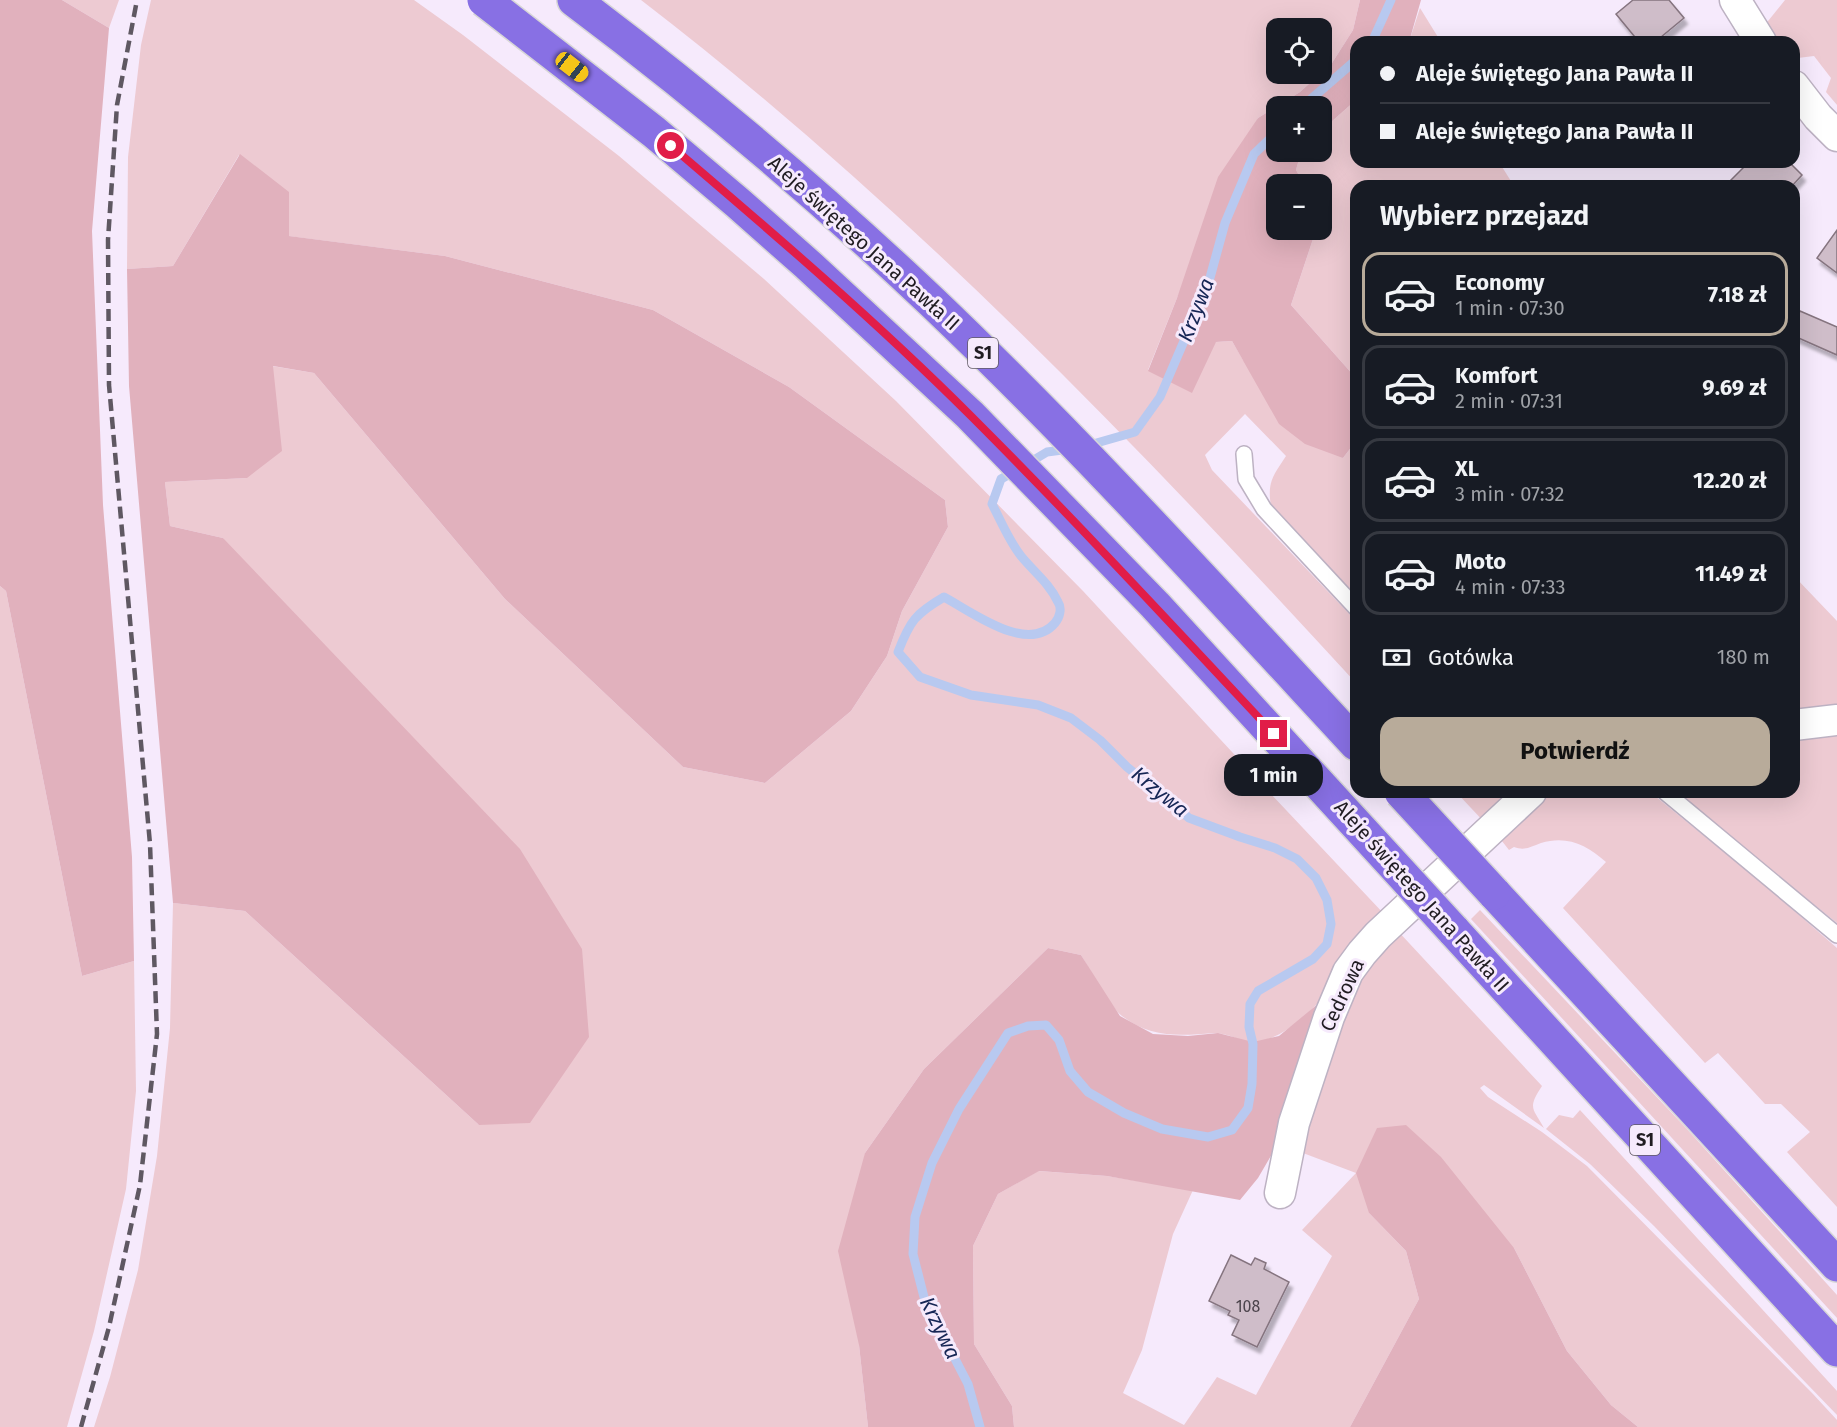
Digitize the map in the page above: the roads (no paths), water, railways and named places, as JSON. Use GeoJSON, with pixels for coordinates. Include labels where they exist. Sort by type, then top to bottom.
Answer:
{"type":"FeatureCollection","features":[{"type":"Feature","properties":{"kind":"highway","name":"Aleje świętego Jana Pawła II"},"geometry":{"type":"LineString","coordinates":[[484,0],[654,132],[738,203],[970,415],[1155,605],[1837,1350]]}},
{"type":"Feature","properties":{"kind":"highway","name":"Aleje świętego Jana Pawła II"},"geometry":{"type":"LineString","coordinates":[[574,0],[693,93],[775,162],[929,300],[1008,377],[1194,568],[1350,737]]}},
{"type":"Feature","properties":{"kind":"highway"},"geometry":{"type":"LineString","coordinates":[[1407,798],[1837,1265]]}},
{"type":"Feature","properties":{"kind":"street"},"geometry":{"type":"LineString","coordinates":[[1735,0],[1757,36]]}},
{"type":"Feature","properties":{"kind":"street"},"geometry":{"type":"LineString","coordinates":[[1800,94],[1837,136]]}},
{"type":"Feature","properties":{"kind":"street"},"geometry":{"type":"LineString","coordinates":[[1800,723],[1837,720]]}},
{"type":"Feature","properties":{"kind":"street","name":"Cedrowa"},"geometry":{"type":"LineString","coordinates":[[1280,1193],[1294,1123],[1329,1017],[1348,972],[1378,935],[1523,798]]}},
{"type":"Feature","properties":{"kind":"lane"},"geometry":{"type":"LineString","coordinates":[[1244,454],[1246,479],[1264,509],[1350,602]]}},
{"type":"Feature","properties":{"kind":"lane"},"geometry":{"type":"LineString","coordinates":[[1672,798],[1837,935]]}},
{"type":"Feature","properties":{"kind":"waterway","name":"Krzywa"},"geometry":{"type":"LineString","coordinates":[[1375,36],[1391,0]]}},
{"type":"Feature","properties":{"kind":"waterway","name":"Krzywa"},"geometry":{"type":"LineString","coordinates":[[1315,96],[1350,65]]}},
{"type":"Feature","properties":{"kind":"waterway","name":"Krzywa"},"geometry":{"type":"LineString","coordinates":[[1086,446],[1135,432],[1160,397],[1208,285],[1225,223],[1254,154],[1266,143]]}},
{"type":"Feature","properties":{"kind":"waterway","name":"Krzywa"},"geometry":{"type":"LineString","coordinates":[[1027,464],[1047,452],[1070,449]]}},
{"type":"Feature","properties":{"kind":"waterway","name":"Krzywa"},"geometry":{"type":"LineString","coordinates":[[980,1427],[968,1384],[925,1301],[913,1254],[915,1217],[932,1163],[959,1109],[1008,1033],[1028,1026],[1046,1025],[1059,1040],[1070,1071],[1088,1092],[1124,1113],[1162,1129],[1208,1137],[1232,1130],[1248,1108],[1252,1084],[1253,1044],[1249,1027],[1250,1004],[1258,991],[1313,959],[1327,944],[1331,924],[1327,900],[1316,878],[1297,859],[1275,848],[1189,818],[1127,767],[1100,740],[1071,718],[1038,705],[971,695],[920,677],[898,652],[915,619],[926,608],[944,597],[984,620],[1015,633],[1030,635],[1044,632],[1057,621],[1060,612],[1059,604],[1046,583],[1017,550],[992,504],[1001,479],[1015,471]]}},
{"type":"Feature","properties":{"kind":"railway"},"geometry":{"type":"LineString","coordinates":[[81,1427],[109,1327],[140,1185],[157,1034],[150,844],[109,385],[108,240],[117,105],[137,0]]}}]}
